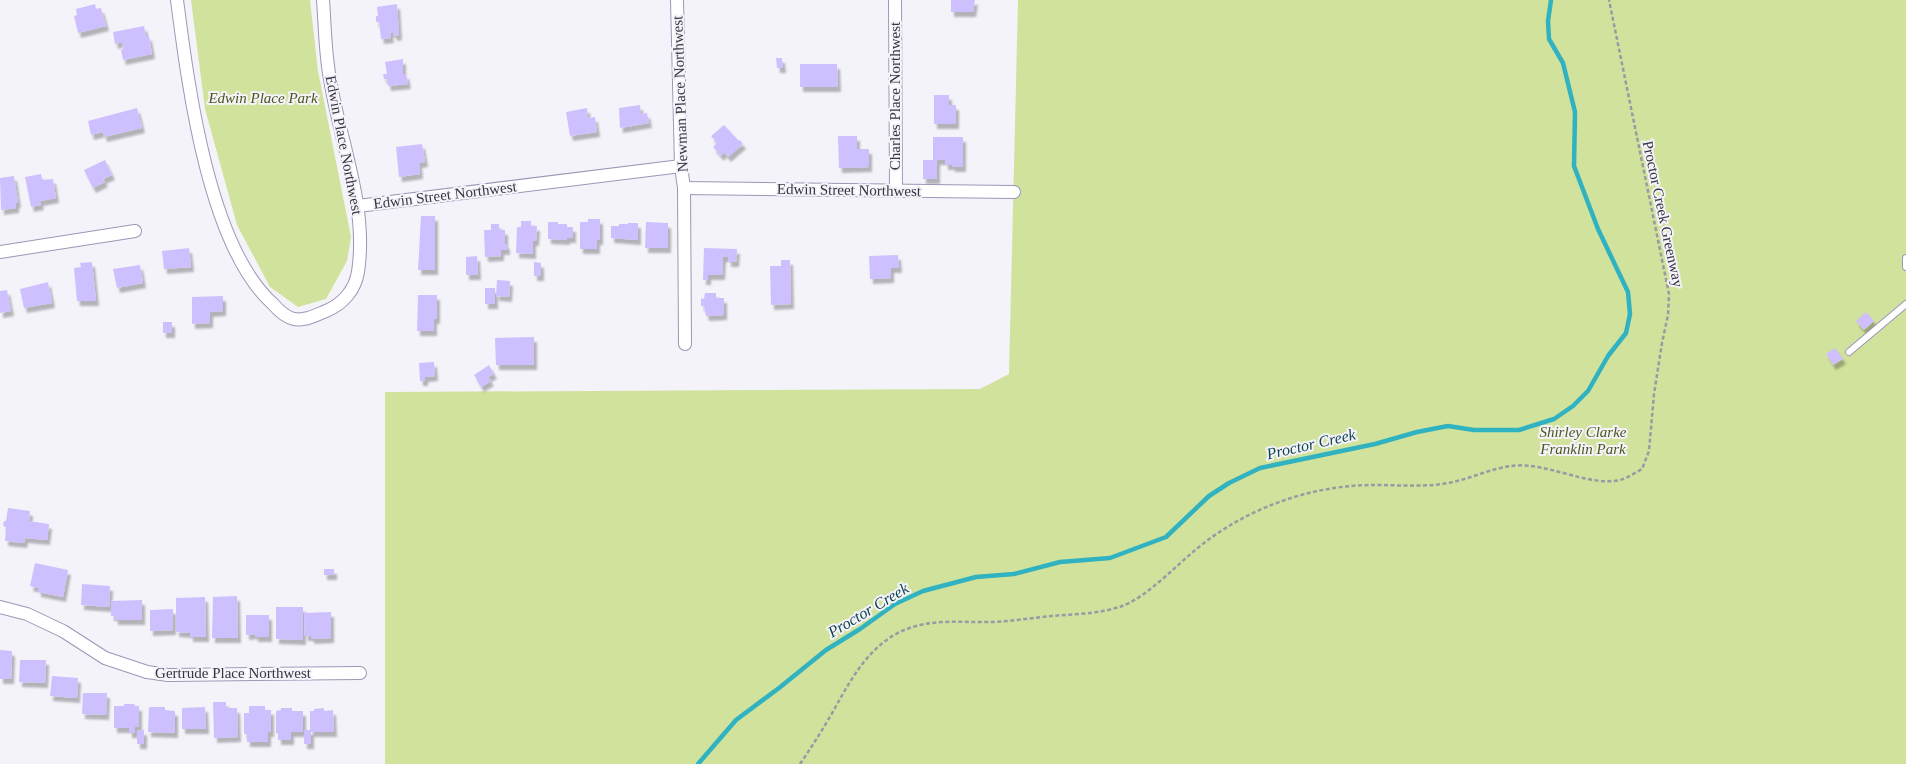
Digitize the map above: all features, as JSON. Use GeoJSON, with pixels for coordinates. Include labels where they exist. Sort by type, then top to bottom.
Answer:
{"type":"FeatureCollection","features":[{"type":"Feature","properties":{"kind":"street","name":"Edwin Place Northwest"},"geometry":{"type":"LineString","coordinates":[[177,0],[189,88],[211,183],[223,220],[240,260],[260,294],[284,315],[294,319],[306,320],[337,307],[354,286],[358,273],[360,244],[358,206],[330,78],[323,0]]}},
{"type":"Feature","properties":{"kind":"street","name":"Newman Place Northwest"},"geometry":{"type":"LineString","coordinates":[[677,0],[684,188],[685,344]]}},
{"type":"Feature","properties":{"kind":"street","name":"Charles Place Northwest"},"geometry":{"type":"LineString","coordinates":[[895,0],[896,191]]}},
{"type":"Feature","properties":{"kind":"street","name":"Edwin Street Northwest"},"geometry":{"type":"LineString","coordinates":[[358,206],[682,166]]}},
{"type":"Feature","properties":{"kind":"street","name":"Edwin Street Northwest"},"geometry":{"type":"LineString","coordinates":[[684,188],[1014,192]]}},
{"type":"Feature","properties":{"kind":"street"},"geometry":{"type":"LineString","coordinates":[[0,252],[135,231]]}},
{"type":"Feature","properties":{"kind":"street","name":"Gertrude Place Northwest"},"geometry":{"type":"LineString","coordinates":[[0,607],[27,614],[63,631],[105,658],[147,672],[168,675],[360,673]]}},
{"type":"Feature","properties":{"kind":"lane"},"geometry":{"type":"LineString","coordinates":[[1906,258],[1906,267]]}},
{"type":"Feature","properties":{"kind":"lane"},"geometry":{"type":"LineString","coordinates":[[1849,352],[1906,304]]}},
{"type":"Feature","properties":{"kind":"path","name":"Proctor Creek Greenway"},"geometry":{"type":"LineString","coordinates":[[800,764],[819,736],[858,669],[879,646],[897,633],[924,623],[949,620],[995,622],[1096,611],[1124,606],[1153,587],[1196,549],[1229,525],[1267,506],[1316,491],[1351,486],[1440,484],[1466,479],[1511,466],[1528,466],[1599,480],[1620,480],[1642,470],[1649,451],[1654,394],[1668,315],[1669,294],[1609,0]]}},
{"type":"Feature","properties":{"kind":"green space","name":"Edwin Place Park"},"geometry":{"type":"Polygon","coordinates":[[[191,0],[310,0],[318,71],[351,237],[347,261],[326,299],[298,307],[270,287],[237,225],[205,109],[191,0]]]}},
{"type":"Feature","properties":{"kind":"green space","name":"Shirley Clarke Franklin Park"},"geometry":{"type":"Polygon","coordinates":[[[1018,0],[1906,0],[1906,764],[385,764],[385,392],[980,389],[1009,374],[1018,0]]]}},
{"type":"Feature","properties":{"kind":"building"},"geometry":{"type":"Polygon","coordinates":[[[951,0],[975,0],[973,12],[951,12],[951,0]]]}},
{"type":"Feature","properties":{"kind":"building"},"geometry":{"type":"Polygon","coordinates":[[[95,4],[96,9],[101,8],[106,26],[78,33],[74,16],[77,15],[76,9],[95,4]]]}},
{"type":"Feature","properties":{"kind":"building"},"geometry":{"type":"Polygon","coordinates":[[[397,4],[399,35],[394,36],[393,32],[390,33],[391,38],[381,39],[379,22],[376,22],[376,16],[378,16],[377,7],[397,4]]]}},
{"type":"Feature","properties":{"kind":"building"},"geometry":{"type":"Polygon","coordinates":[[[144,26],[146,36],[149,36],[152,54],[123,60],[122,42],[115,44],[113,32],[144,26]]]}},
{"type":"Feature","properties":{"kind":"building"},"geometry":{"type":"Polygon","coordinates":[[[776,58],[782,58],[783,68],[777,68],[776,58]]]}},
{"type":"Feature","properties":{"kind":"building"},"geometry":{"type":"Polygon","coordinates":[[[403,59],[403,74],[406,74],[408,84],[388,86],[387,79],[384,79],[383,74],[387,74],[385,62],[403,59]]]}},
{"type":"Feature","properties":{"kind":"building"},"geometry":{"type":"Polygon","coordinates":[[[800,64],[837,64],[838,87],[800,87],[800,64]]]}},
{"type":"Feature","properties":{"kind":"building"},"geometry":{"type":"Polygon","coordinates":[[[934,95],[949,95],[949,105],[956,105],[956,124],[934,124],[934,95]]]}},
{"type":"Feature","properties":{"kind":"building"},"geometry":{"type":"Polygon","coordinates":[[[640,105],[641,114],[647,113],[649,123],[620,128],[619,108],[640,105]]]}},
{"type":"Feature","properties":{"kind":"building"},"geometry":{"type":"Polygon","coordinates":[[[137,108],[142,128],[104,137],[103,132],[91,135],[88,121],[137,108]]]}},
{"type":"Feature","properties":{"kind":"building"},"geometry":{"type":"Polygon","coordinates":[[[587,108],[588,118],[595,117],[597,132],[570,136],[566,112],[587,108]]]}},
{"type":"Feature","properties":{"kind":"building"},"geometry":{"type":"Polygon","coordinates":[[[724,125],[743,144],[728,157],[724,152],[721,156],[713,147],[717,143],[711,136],[724,125]]]}},
{"type":"Feature","properties":{"kind":"building"},"geometry":{"type":"Polygon","coordinates":[[[838,136],[857,136],[857,149],[869,149],[869,167],[839,168],[838,136]]]}},
{"type":"Feature","properties":{"kind":"building"},"geometry":{"type":"Polygon","coordinates":[[[933,137],[963,137],[963,167],[952,167],[952,165],[945,165],[945,160],[937,160],[937,179],[923,179],[923,160],[933,160],[933,137]]]}},
{"type":"Feature","properties":{"kind":"building"},"geometry":{"type":"Polygon","coordinates":[[[422,144],[425,162],[419,163],[420,174],[399,177],[396,147],[422,144]]]}},
{"type":"Feature","properties":{"kind":"building"},"geometry":{"type":"Polygon","coordinates":[[[105,160],[112,175],[103,179],[105,182],[93,188],[84,170],[105,160]]]}},
{"type":"Feature","properties":{"kind":"building"},"geometry":{"type":"Polygon","coordinates":[[[41,174],[42,180],[53,179],[56,198],[40,201],[41,205],[31,207],[25,177],[41,174]]]}},
{"type":"Feature","properties":{"kind":"building"},"geometry":{"type":"Polygon","coordinates":[[[14,176],[18,203],[16,203],[16,208],[1,210],[0,178],[14,176]]]}},
{"type":"Feature","properties":{"kind":"building"},"geometry":{"type":"Polygon","coordinates":[[[421,216],[435,216],[435,270],[418,270],[421,216]]]}},
{"type":"Feature","properties":{"kind":"building"},"geometry":{"type":"Polygon","coordinates":[[[588,219],[600,219],[600,240],[597,240],[597,249],[580,249],[580,222],[588,222],[588,219]]]}},
{"type":"Feature","properties":{"kind":"building"},"geometry":{"type":"Polygon","coordinates":[[[521,221],[531,221],[531,226],[537,226],[536,241],[533,241],[533,254],[516,253],[517,227],[521,227],[521,221]]]}},
{"type":"Feature","properties":{"kind":"building"},"geometry":{"type":"Polygon","coordinates":[[[548,222],[558,222],[558,224],[567,224],[567,227],[573,227],[573,238],[567,238],[567,240],[548,239],[548,222]]]}},
{"type":"Feature","properties":{"kind":"building"},"geometry":{"type":"Polygon","coordinates":[[[646,222],[668,223],[668,248],[645,248],[646,222]]]}},
{"type":"Feature","properties":{"kind":"building"},"geometry":{"type":"Polygon","coordinates":[[[638,223],[638,240],[611,238],[611,226],[638,223]]]}},
{"type":"Feature","properties":{"kind":"building"},"geometry":{"type":"Polygon","coordinates":[[[491,224],[499,224],[499,230],[505,230],[507,250],[501,250],[501,256],[485,257],[484,230],[491,230],[491,224]]]}},
{"type":"Feature","properties":{"kind":"building"},"geometry":{"type":"Polygon","coordinates":[[[189,248],[191,267],[164,269],[162,251],[189,248]]]}},
{"type":"Feature","properties":{"kind":"building"},"geometry":{"type":"Polygon","coordinates":[[[704,248],[737,249],[736,262],[728,262],[728,257],[723,257],[722,275],[708,275],[708,280],[703,280],[704,248]]]}},
{"type":"Feature","properties":{"kind":"building"},"geometry":{"type":"Polygon","coordinates":[[[898,255],[899,268],[891,268],[891,278],[870,279],[869,256],[898,255]]]}},
{"type":"Feature","properties":{"kind":"building"},"geometry":{"type":"Polygon","coordinates":[[[477,256],[478,275],[466,275],[466,257],[477,256]]]}},
{"type":"Feature","properties":{"kind":"building"},"geometry":{"type":"Polygon","coordinates":[[[781,260],[790,260],[791,304],[771,305],[770,266],[781,266],[781,260]]]}},
{"type":"Feature","properties":{"kind":"building"},"geometry":{"type":"Polygon","coordinates":[[[92,262],[96,301],[77,301],[74,268],[81,267],[80,263],[92,262]]]}},
{"type":"Feature","properties":{"kind":"building"},"geometry":{"type":"Polygon","coordinates":[[[534,262],[541,263],[541,276],[534,276],[534,262]]]}},
{"type":"Feature","properties":{"kind":"building"},"geometry":{"type":"Polygon","coordinates":[[[140,265],[143,283],[117,288],[113,269],[140,265]]]}},
{"type":"Feature","properties":{"kind":"building"},"geometry":{"type":"Polygon","coordinates":[[[497,280],[510,281],[509,297],[496,296],[497,280]]]}},
{"type":"Feature","properties":{"kind":"building"},"geometry":{"type":"Polygon","coordinates":[[[48,282],[52,303],[24,308],[20,289],[48,282]]]}},
{"type":"Feature","properties":{"kind":"building"},"geometry":{"type":"Polygon","coordinates":[[[485,288],[495,288],[495,304],[485,304],[485,288]]]}},
{"type":"Feature","properties":{"kind":"building"},"geometry":{"type":"Polygon","coordinates":[[[7,290],[11,311],[0,313],[0,291],[7,290]]]}},
{"type":"Feature","properties":{"kind":"building"},"geometry":{"type":"Polygon","coordinates":[[[705,293],[716,293],[716,298],[724,298],[724,315],[706,316],[704,306],[701,306],[701,298],[704,299],[705,293]]]}},
{"type":"Feature","properties":{"kind":"building"},"geometry":{"type":"Polygon","coordinates":[[[418,295],[437,295],[437,319],[434,319],[434,331],[417,331],[418,295]]]}},
{"type":"Feature","properties":{"kind":"building"},"geometry":{"type":"Polygon","coordinates":[[[223,296],[223,311],[210,312],[210,323],[192,324],[192,297],[223,296]]]}},
{"type":"Feature","properties":{"kind":"building"},"geometry":{"type":"Polygon","coordinates":[[[1866,312],[1874,321],[1864,330],[1856,321],[1866,312]]]}},
{"type":"Feature","properties":{"kind":"building"},"geometry":{"type":"Polygon","coordinates":[[[163,322],[172,322],[172,333],[163,333],[163,322]]]}},
{"type":"Feature","properties":{"kind":"building"},"geometry":{"type":"Polygon","coordinates":[[[534,337],[534,365],[496,365],[495,338],[534,337]]]}},
{"type":"Feature","properties":{"kind":"building"},"geometry":{"type":"Polygon","coordinates":[[[1835,348],[1843,359],[1833,365],[1826,354],[1835,348]]]}},
{"type":"Feature","properties":{"kind":"building"},"geometry":{"type":"Polygon","coordinates":[[[434,362],[435,376],[425,377],[425,381],[420,381],[419,363],[434,362]]]}},
{"type":"Feature","properties":{"kind":"building"},"geometry":{"type":"Polygon","coordinates":[[[489,365],[494,374],[488,377],[491,381],[481,387],[474,375],[489,365]]]}},
{"type":"Feature","properties":{"kind":"building"},"geometry":{"type":"Polygon","coordinates":[[[8,508],[30,511],[29,521],[49,524],[47,540],[25,538],[24,543],[5,541],[6,527],[3,526],[4,521],[6,521],[8,508]]]}},
{"type":"Feature","properties":{"kind":"building"},"geometry":{"type":"Polygon","coordinates":[[[35,563],[68,570],[63,597],[38,592],[38,588],[30,586],[35,563]]]}},
{"type":"Feature","properties":{"kind":"building"},"geometry":{"type":"Polygon","coordinates":[[[324,569],[334,569],[334,575],[324,575],[324,569]]]}},
{"type":"Feature","properties":{"kind":"building"},"geometry":{"type":"Polygon","coordinates":[[[82,584],[110,586],[109,607],[81,605],[82,584]]]}},
{"type":"Feature","properties":{"kind":"building"},"geometry":{"type":"Polygon","coordinates":[[[237,596],[238,638],[212,638],[213,597],[237,596]]]}},
{"type":"Feature","properties":{"kind":"building"},"geometry":{"type":"Polygon","coordinates":[[[205,597],[206,637],[190,637],[190,633],[176,632],[176,598],[205,597]]]}},
{"type":"Feature","properties":{"kind":"building"},"geometry":{"type":"Polygon","coordinates":[[[142,600],[142,620],[115,620],[115,616],[111,616],[111,601],[142,600]]]}},
{"type":"Feature","properties":{"kind":"building"},"geometry":{"type":"Polygon","coordinates":[[[276,607],[303,607],[303,640],[276,639],[276,607]]]}},
{"type":"Feature","properties":{"kind":"building"},"geometry":{"type":"Polygon","coordinates":[[[173,609],[173,630],[150,631],[150,610],[173,609]]]}},
{"type":"Feature","properties":{"kind":"building"},"geometry":{"type":"Polygon","coordinates":[[[331,612],[331,638],[311,639],[311,636],[305,636],[304,613],[331,612]]]}},
{"type":"Feature","properties":{"kind":"building"},"geometry":{"type":"Polygon","coordinates":[[[246,615],[269,615],[269,637],[255,637],[255,634],[246,635],[246,615]]]}},
{"type":"Feature","properties":{"kind":"building"},"geometry":{"type":"Polygon","coordinates":[[[0,650],[12,651],[11,679],[0,679],[0,650]]]}},
{"type":"Feature","properties":{"kind":"building"},"geometry":{"type":"Polygon","coordinates":[[[20,660],[46,660],[45,683],[19,682],[20,660]]]}},
{"type":"Feature","properties":{"kind":"building"},"geometry":{"type":"Polygon","coordinates":[[[52,676],[78,678],[77,698],[50,696],[52,676]]]}},
{"type":"Feature","properties":{"kind":"building"},"geometry":{"type":"Polygon","coordinates":[[[83,693],[107,693],[106,715],[82,714],[83,693]]]}},
{"type":"Feature","properties":{"kind":"building"},"geometry":{"type":"Polygon","coordinates":[[[213,702],[226,702],[226,708],[237,708],[238,737],[214,738],[213,702]]]}},
{"type":"Feature","properties":{"kind":"building"},"geometry":{"type":"Polygon","coordinates":[[[124,704],[139,706],[139,727],[135,727],[135,733],[129,733],[129,728],[114,728],[114,706],[124,706],[124,704]]]}},
{"type":"Feature","properties":{"kind":"building"},"geometry":{"type":"Polygon","coordinates":[[[249,706],[265,706],[265,710],[271,710],[271,732],[268,732],[268,742],[247,742],[247,734],[244,734],[244,713],[249,713],[249,706]]]}},
{"type":"Feature","properties":{"kind":"building"},"geometry":{"type":"Polygon","coordinates":[[[149,707],[165,707],[165,710],[175,711],[175,733],[148,732],[149,707]]]}},
{"type":"Feature","properties":{"kind":"building"},"geometry":{"type":"Polygon","coordinates":[[[205,707],[206,729],[182,729],[182,708],[205,707]]]}},
{"type":"Feature","properties":{"kind":"building"},"geometry":{"type":"Polygon","coordinates":[[[281,708],[303,711],[303,732],[291,732],[291,740],[278,740],[278,733],[276,733],[276,711],[281,710],[281,708]]]}},
{"type":"Feature","properties":{"kind":"building"},"geometry":{"type":"Polygon","coordinates":[[[324,708],[324,711],[333,710],[334,732],[311,732],[311,744],[304,744],[304,730],[310,730],[310,711],[324,708]]]}},
{"type":"Feature","properties":{"kind":"building"},"geometry":{"type":"Polygon","coordinates":[[[144,730],[144,744],[137,744],[137,731],[144,730]]]}},
{"type":"Feature","properties":{"kind":"waterway","name":"Proctor Creek"},"geometry":{"type":"LineString","coordinates":[[698,764],[736,720],[826,650],[895,604],[923,591],[976,577],[1014,574],[1060,562],[1110,558],[1166,537],[1209,496],[1229,483],[1260,468],[1375,444],[1417,432],[1448,426],[1474,430],[1519,430],[1554,419],[1573,406],[1588,391],[1608,356],[1626,333],[1630,314],[1628,292],[1598,229],[1574,166],[1575,112],[1563,63],[1549,39],[1548,21],[1551,0]]}}]}
